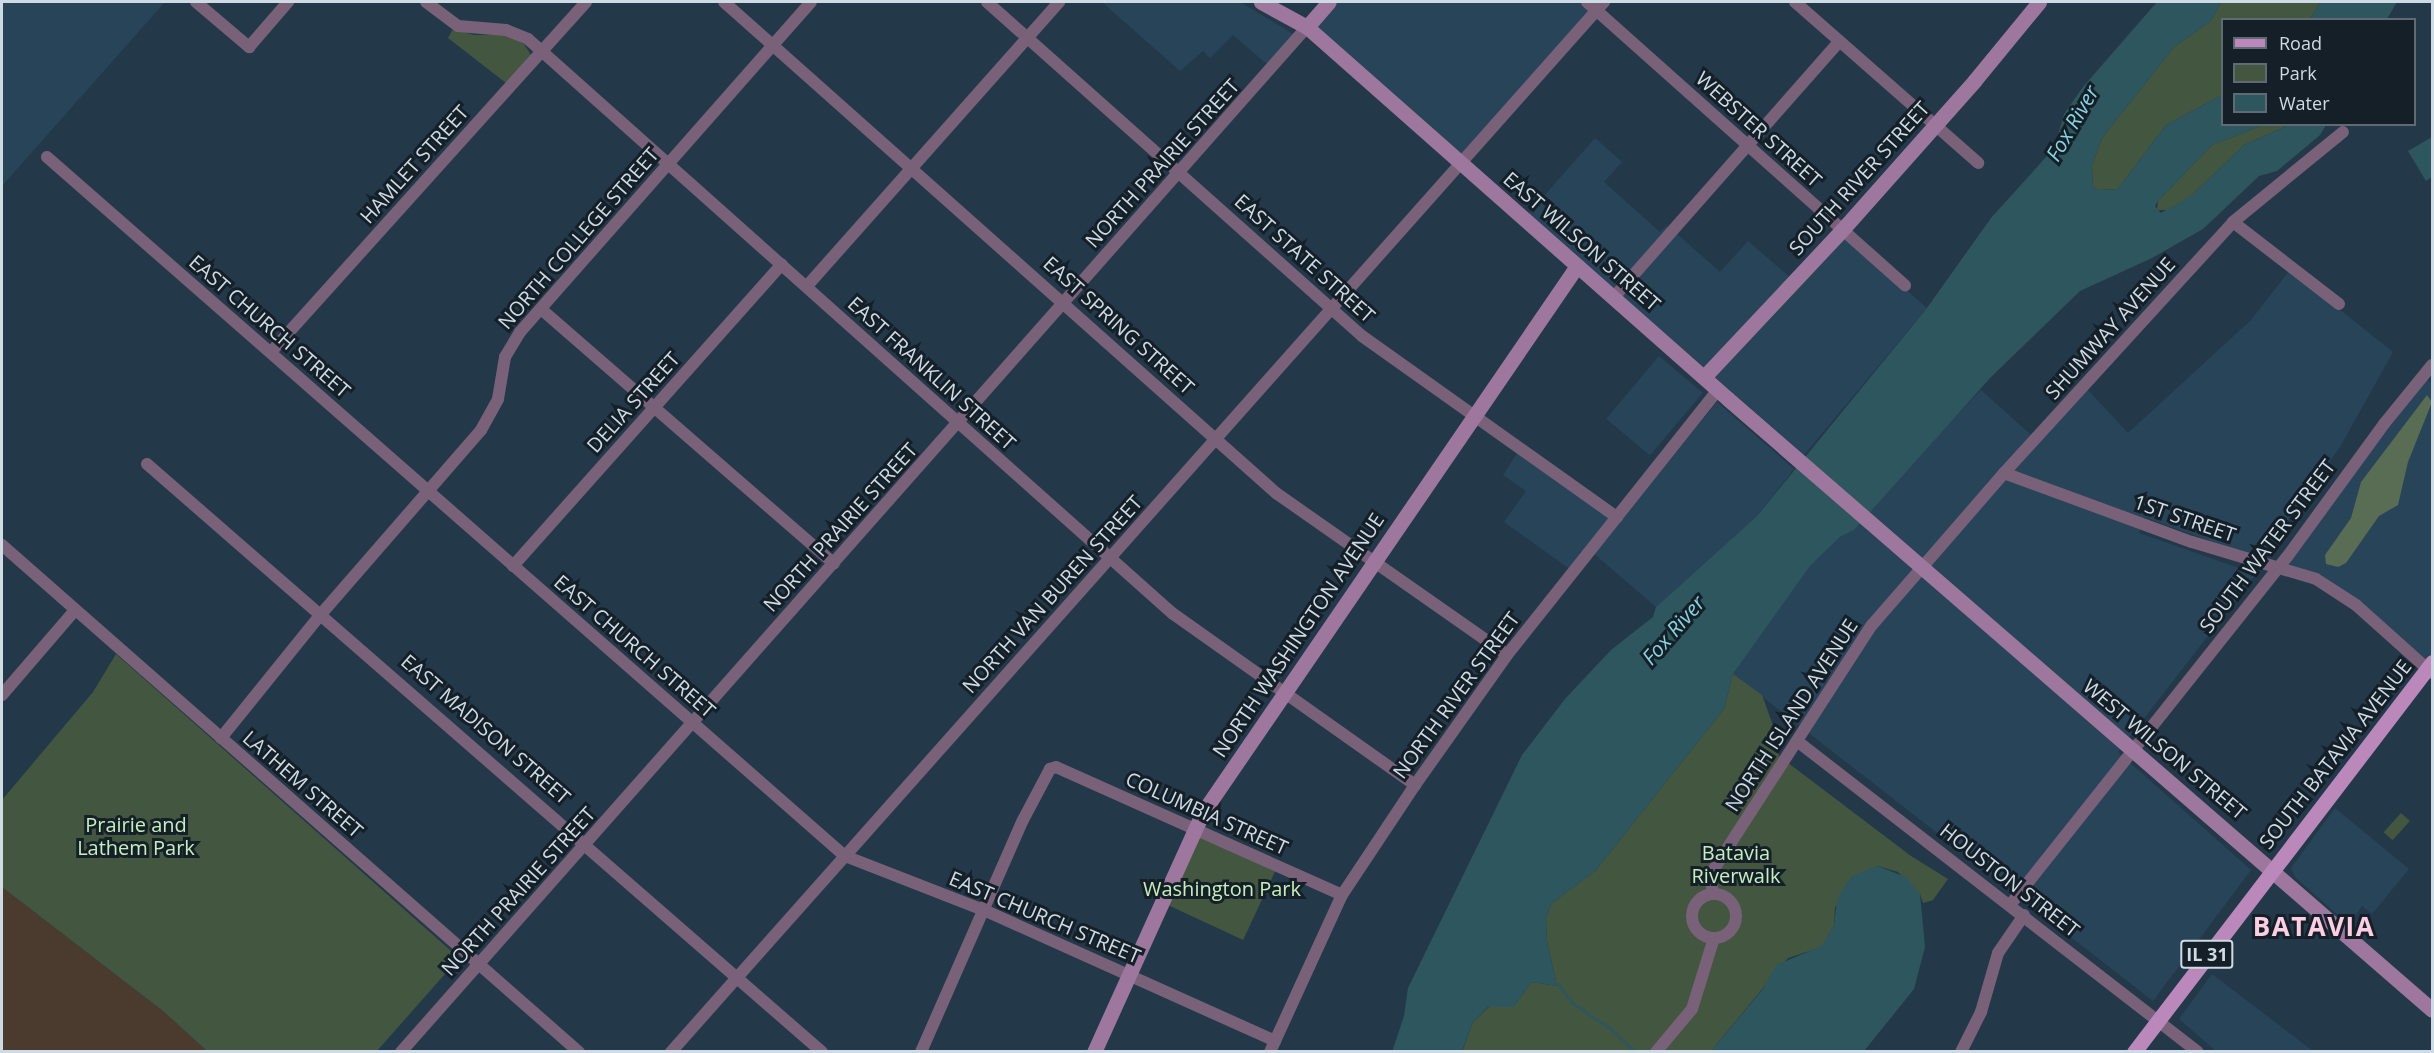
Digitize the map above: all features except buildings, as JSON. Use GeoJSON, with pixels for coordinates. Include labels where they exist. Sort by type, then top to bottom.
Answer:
{"type":"FeatureCollection","features":[{"type":"Feature","properties":{"kind":"main road","name":"EAST WILSON STREET"},"geometry":{"type":"LineString","coordinates":[[1261,2],[1307,27],[1869,521]]}},
{"type":"Feature","properties":{"kind":"main road"},"geometry":{"type":"LineString","coordinates":[[1307,27],[1329,2]]}},
{"type":"Feature","properties":{"kind":"main road","name":"SOUTH RIVER STREET"},"geometry":{"type":"LineString","coordinates":[[1704,377],[1842,230],[2039,2]]}},
{"type":"Feature","properties":{"kind":"main road","name":"NORTH WASHINGTON AVENUE"},"geometry":{"type":"LineString","coordinates":[[1094,1052],[1195,828],[1283,692],[1577,266]]}},
{"type":"Feature","properties":{"kind":"main road","name":"WEST WILSON STREET"},"geometry":{"type":"LineString","coordinates":[[1869,521],[2433,1010]]}},
{"type":"Feature","properties":{"kind":"main road","name":"SOUTH BATAVIA AVENUE"},"geometry":{"type":"LineString","coordinates":[[2271,870],[2431,668]]}},
{"type":"Feature","properties":{"kind":"main road","name":"IL 31"},"geometry":{"type":"LineString","coordinates":[[2134,1052],[2271,870]]}},
{"type":"Feature","properties":{"kind":"street"},"geometry":{"type":"LineString","coordinates":[[196,2],[249,47],[288,2]]}},
{"type":"Feature","properties":{"kind":"street","name":"EAST FRANKLIN STREET"},"geometry":{"type":"LineString","coordinates":[[426,2],[458,26],[514,32],[542,51],[1172,613],[1415,785]]}},
{"type":"Feature","properties":{"kind":"street","name":"HAMLET STREET"},"geometry":{"type":"LineString","coordinates":[[271,352],[586,2]]}},
{"type":"Feature","properties":{"kind":"street","name":"EAST SPRING STREET"},"geometry":{"type":"LineString","coordinates":[[724,2],[1065,302],[1276,493],[1507,655]]}},
{"type":"Feature","properties":{"kind":"street","name":"NORTH COLLEGE STREET"},"geometry":{"type":"LineString","coordinates":[[221,738],[322,613],[487,422],[498,399],[509,348],[811,2]]}},
{"type":"Feature","properties":{"kind":"street","name":"EAST STATE STREET"},"geometry":{"type":"LineString","coordinates":[[987,2],[1180,171],[1331,309],[1394,361],[1617,517]]}},
{"type":"Feature","properties":{"kind":"street"},"geometry":{"type":"LineString","coordinates":[[807,286],[1059,2]]}},
{"type":"Feature","properties":{"kind":"street","name":"WEBSTER STREET"},"geometry":{"type":"LineString","coordinates":[[1587,2],[1600,6],[1748,146],[1905,285]]}},
{"type":"Feature","properties":{"kind":"street"},"geometry":{"type":"LineString","coordinates":[[1795,2],[1978,163]]}},
{"type":"Feature","properties":{"kind":"street","name":"NORTH VAN BUREN STREET"},"geometry":{"type":"LineString","coordinates":[[671,1052],[1600,6]]}},
{"type":"Feature","properties":{"kind":"street","name":"NORTH PRAIRIE STREET"},"geometry":{"type":"LineString","coordinates":[[401,1052],[1307,27]]}},
{"type":"Feature","properties":{"kind":"street"},"geometry":{"type":"LineString","coordinates":[[1614,297],[1840,41]]}},
{"type":"Feature","properties":{"kind":"street","name":"SHUMWAY AVENUE"},"geometry":{"type":"LineString","coordinates":[[1922,567],[2004,473],[2233,222],[2343,132]]}},
{"type":"Feature","properties":{"kind":"street","name":"EAST CHURCH STREET"},"geometry":{"type":"LineString","coordinates":[[47,157],[845,856],[986,911],[1129,975],[1273,1046]]}},
{"type":"Feature","properties":{"kind":"street"},"geometry":{"type":"LineString","coordinates":[[2233,222],[2339,304]]}},
{"type":"Feature","properties":{"kind":"street","name":"DELIA STREET"},"geometry":{"type":"LineString","coordinates":[[513,566],[782,264]]}},
{"type":"Feature","properties":{"kind":"street"},"geometry":{"type":"LineString","coordinates":[[541,309],[834,564]]}},
{"type":"Feature","properties":{"kind":"street","name":"SOUTH WATER STREET"},"geometry":{"type":"LineString","coordinates":[[2010,905],[2134,751],[2430,372]]}},
{"type":"Feature","properties":{"kind":"street","name":"NORTH RIVER STREET"},"geometry":{"type":"LineString","coordinates":[[1273,1046],[1342,895],[1415,785],[1507,655],[1718,390]]}},
{"type":"Feature","properties":{"kind":"street","name":"EAST MADISON STREET"},"geometry":{"type":"LineString","coordinates":[[147,464],[322,613],[822,1052]]}},
{"type":"Feature","properties":{"kind":"street","name":"1ST STREET"},"geometry":{"type":"LineString","coordinates":[[2004,473],[2277,569],[2316,579],[2337,591],[2431,668]]}},
{"type":"Feature","properties":{"kind":"street","name":"LATHEM STREET"},"geometry":{"type":"LineString","coordinates":[[2,545],[579,1052]]}},
{"type":"Feature","properties":{"kind":"street","name":"NORTH ISLAND AVENUE"},"geometry":{"type":"LineString","coordinates":[[1713,894],[1710,875],[1872,625],[1922,567]]}},
{"type":"Feature","properties":{"kind":"street"},"geometry":{"type":"LineString","coordinates":[[2,695],[75,610]]}},
{"type":"Feature","properties":{"kind":"street","name":"HOUSTON STREET"},"geometry":{"type":"LineString","coordinates":[[1797,741],[2158,1018],[2198,1052]]}},
{"type":"Feature","properties":{"kind":"street","name":"COLUMBIA STREET"},"geometry":{"type":"LineString","coordinates":[[986,911],[1023,820],[1047,774],[1056,767],[1342,895]]}},
{"type":"Feature","properties":{"kind":"street"},"geometry":{"type":"LineString","coordinates":[[1656,1052],[1692,1009],[1714,938],[1731,930],[1736,917],[1732,903],[1713,894],[1700,899],[1692,918],[1697,930],[1714,938]]}},
{"type":"Feature","properties":{"kind":"street"},"geometry":{"type":"LineString","coordinates":[[921,1052],[986,911]]}},
{"type":"Feature","properties":{"kind":"street"},"geometry":{"type":"LineString","coordinates":[[1961,1052],[1981,1012],[1998,953],[2024,915]]}},
{"type":"Feature","properties":{"kind":"shaded area"},"geometry":{"type":"Polygon","coordinates":[[[2,2],[165,2],[2,186],[2,2]]]}},
{"type":"Feature","properties":{"kind":"shaded area"},"geometry":{"type":"Polygon","coordinates":[[[1102,2],[1240,2],[1295,35],[1268,65],[1233,35],[1210,58],[1203,51],[1180,71],[1102,2]]]}},
{"type":"Feature","properties":{"kind":"shaded area"},"geometry":{"type":"Polygon","coordinates":[[[1335,2],[1581,2],[1590,9],[1461,155],[1314,26],[1335,2]]]}},
{"type":"Feature","properties":{"kind":"shaded area"},"geometry":{"type":"Polygon","coordinates":[[[1595,138],[1622,162],[1604,182],[1660,232],[1667,225],[1720,272],[1748,241],[1800,286],[1845,236],[1927,308],[1804,455],[1528,214],[1595,138]]]}},
{"type":"Feature","properties":{"kind":"shaded area"},"geometry":{"type":"Polygon","coordinates":[[[2290,270],[2393,352],[2340,447],[2260,559],[2144,517],[2139,533],[2256,574],[2118,752],[2251,870],[2153,1001],[1733,674],[1810,566],[1840,537],[1854,530],[1897,477],[1981,390],[2039,442],[2087,389],[2128,433],[2251,320],[2290,270]]]}},
{"type":"Feature","properties":{"kind":"shaded area"},"geometry":{"type":"Polygon","coordinates":[[[1659,356],[1703,393],[1650,455],[1606,419],[1659,356]]]}},
{"type":"Feature","properties":{"kind":"shaded area"},"geometry":{"type":"Polygon","coordinates":[[[2427,379],[2432,383],[2432,656],[2427,663],[2358,602],[2282,566],[2427,379]]]}},
{"type":"Feature","properties":{"kind":"shaded area"},"geometry":{"type":"Polygon","coordinates":[[[2427,395],[2432,402],[2408,462],[2398,505],[2379,516],[2346,563],[2338,567],[2326,564],[2325,555],[2351,518],[2361,482],[2427,395]]]}},
{"type":"Feature","properties":{"kind":"shaded area"},"geometry":{"type":"Polygon","coordinates":[[[1717,402],[1794,469],[1757,516],[1656,607],[1593,553],[1717,402]]]}},
{"type":"Feature","properties":{"kind":"shaded area"},"geometry":{"type":"Polygon","coordinates":[[[1518,452],[1612,519],[1571,570],[1504,522],[1526,491],[1503,475],[1518,452]]]}},
{"type":"Feature","properties":{"kind":"shaded area"},"geometry":{"type":"Polygon","coordinates":[[[2335,808],[2409,869],[2372,914],[2362,906],[2349,925],[2296,878],[2291,868],[2335,808]]]}},
{"type":"Feature","properties":{"kind":"shaded area"},"geometry":{"type":"Polygon","coordinates":[[[2,887],[163,1011],[207,1051],[2,1051],[2,887]]]}},
{"type":"Feature","properties":{"kind":"shaded area"},"geometry":{"type":"Polygon","coordinates":[[[2212,974],[2313,1051],[2216,1051],[2179,1019],[2212,974]]]}},
{"type":"Feature","properties":{"kind":"green space"},"geometry":{"type":"Polygon","coordinates":[[[2221,2],[2320,2],[2311,18],[2221,18],[2221,96],[2166,125],[2118,189],[2098,190],[2093,186],[2092,165],[2102,138],[2174,47],[2211,21],[2221,2]]]}},
{"type":"Feature","properties":{"kind":"green space"},"geometry":{"type":"Polygon","coordinates":[[[453,29],[474,35],[505,35],[524,44],[531,55],[506,83],[448,38],[453,29]]]}},
{"type":"Feature","properties":{"kind":"green space"},"geometry":{"type":"Polygon","coordinates":[[[2260,126],[2287,126],[2244,145],[2192,195],[2169,210],[2157,210],[2158,201],[2212,145],[2260,126]]]}},
{"type":"Feature","properties":{"kind":"green space","name":"Prairie and Lathem Park"},"geometry":{"type":"Polygon","coordinates":[[[116,654],[459,958],[377,1051],[207,1051],[163,1011],[2,887],[2,800],[93,692],[116,654]]]}},
{"type":"Feature","properties":{"kind":"green space","name":"Batavia Riverwalk"},"geometry":{"type":"Polygon","coordinates":[[[1733,674],[1762,695],[1775,731],[1779,756],[1911,856],[1948,879],[1933,900],[1923,903],[1920,894],[1898,872],[1877,866],[1835,907],[1834,925],[1822,947],[1788,958],[1711,1051],[1462,1052],[1473,1022],[1489,1007],[1513,1007],[1532,982],[1557,986],[1547,941],[1546,919],[1551,904],[1596,870],[1724,709],[1733,674]]]}},
{"type":"Feature","properties":{"kind":"green space"},"geometry":{"type":"Polygon","coordinates":[[[2401,813],[2410,821],[2393,840],[2384,832],[2401,813]]]}},
{"type":"Feature","properties":{"kind":"green space","name":"Washington Park"},"geometry":{"type":"Polygon","coordinates":[[[1200,836],[1275,871],[1243,940],[1168,905],[1200,836]]]}},
{"type":"Feature","properties":{"kind":"water","name":"Fox River"},"geometry":{"type":"Polygon","coordinates":[[[2157,2],[2221,2],[2211,21],[2174,47],[2102,138],[2092,165],[2093,186],[2098,190],[2118,189],[2166,125],[2221,96],[2221,126],[2260,126],[2212,145],[2158,201],[2155,206],[2161,213],[2192,195],[2244,145],[2287,126],[2325,126],[2320,135],[2277,171],[2259,176],[2203,229],[2152,258],[2080,291],[1991,377],[1854,530],[1840,537],[1810,566],[1733,674],[1724,709],[1596,870],[1551,904],[1546,919],[1547,941],[1557,986],[1532,982],[1513,1007],[1488,1007],[1473,1022],[1462,1051],[1392,1052],[1404,1016],[1408,988],[1522,755],[1565,699],[1611,650],[1653,617],[1656,607],[1757,516],[1927,308],[1991,218],[2047,156],[2055,145],[2064,114],[2083,87],[2157,2]]]}},
{"type":"Feature","properties":{"kind":"water"},"geometry":{"type":"Polygon","coordinates":[[[2320,2],[2397,2],[2388,18],[2311,18],[2320,2]]]}},
{"type":"Feature","properties":{"kind":"water"},"geometry":{"type":"Polygon","coordinates":[[[2432,137],[2432,177],[2426,181],[2408,151],[2432,137]]]}},
{"type":"Feature","properties":{"kind":"water"},"geometry":{"type":"Polygon","coordinates":[[[1877,866],[1906,877],[1920,894],[1925,947],[1914,989],[1864,1051],[1711,1051],[1763,989],[1776,965],[1822,946],[1834,925],[1837,900],[1843,888],[1852,876],[1877,866]]]}},
{"type":"Feature","properties":{"kind":"waterway"},"geometry":{"type":"LineString","coordinates":[[1558,984],[1571,1002],[1611,1029],[1633,1050]]}},
{"type":"Feature","properties":{"kind":"district","name":"BATAVIA"},"geometry":{"type":"Point","coordinates":[2314,927]}}]}
